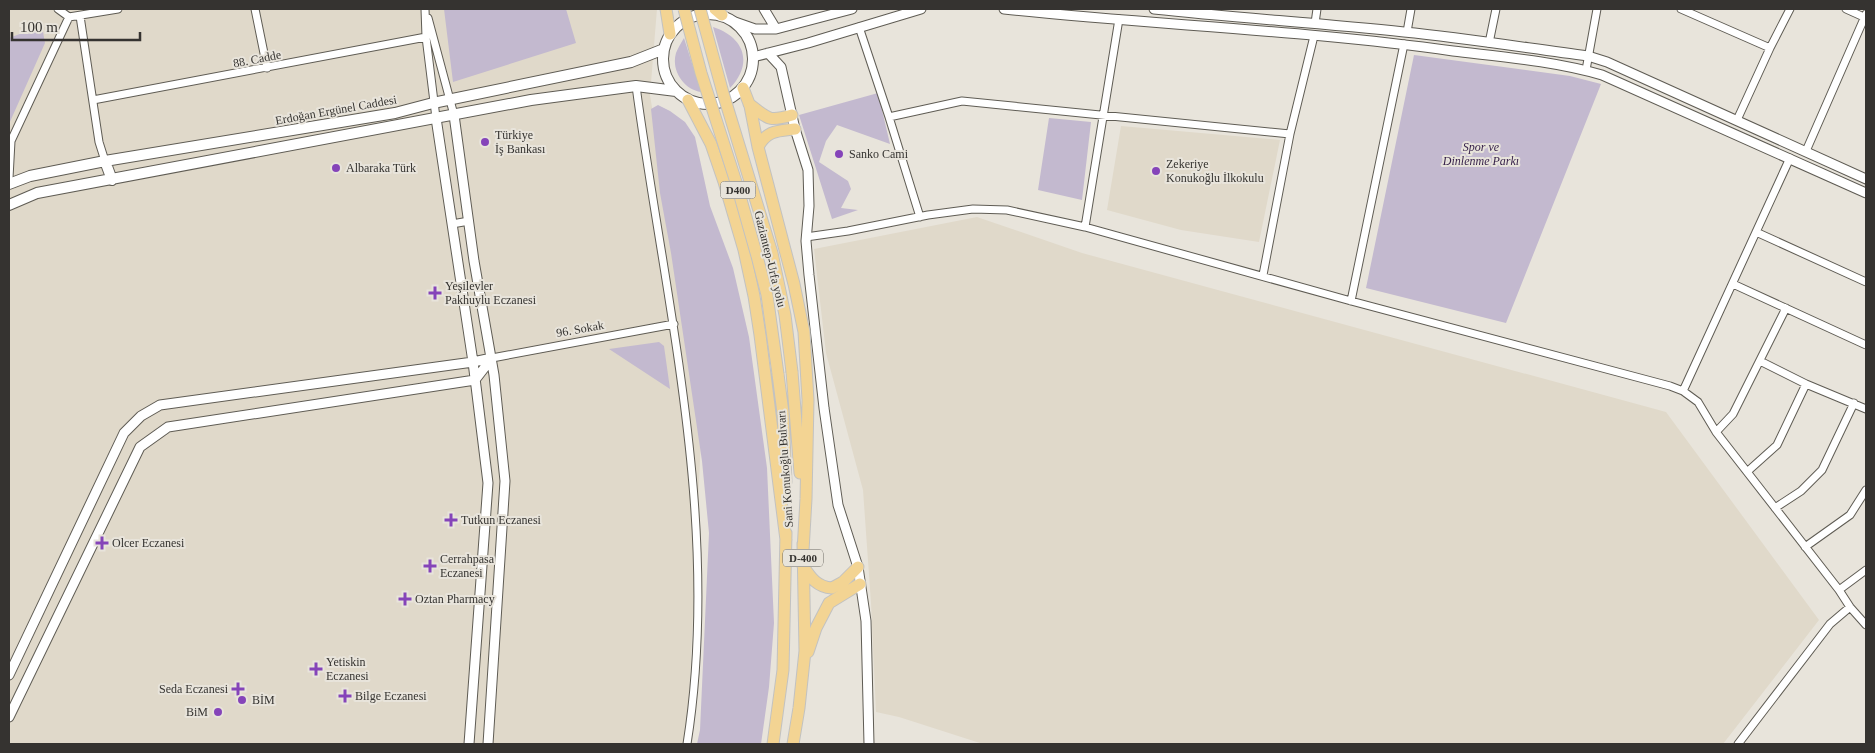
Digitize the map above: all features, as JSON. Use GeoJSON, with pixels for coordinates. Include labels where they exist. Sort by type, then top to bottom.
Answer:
{"type":"FeatureCollection","features":[{"type":"Feature","properties":{"kind":"highway"},"geometry":{"type":"LineString","coordinates":[[666,9],[670,34]]}},
{"type":"Feature","properties":{"kind":"highway","name":"Gaziantep-Urfa yolu"},"geometry":{"type":"LineString","coordinates":[[684,9],[701,73],[736,182],[757,256],[767,295],[778,374]]}},
{"type":"Feature","properties":{"kind":"highway","name":"Gaziantep-Urfa yolu"},"geometry":{"type":"LineString","coordinates":[[700,9],[723,93],[772,253],[785,314],[792,372]]}},
{"type":"Feature","properties":{"kind":"highway"},"geometry":{"type":"LineString","coordinates":[[743,88],[750,104],[758,147],[794,284],[804,332],[808,400],[803,551]]}},
{"type":"Feature","properties":{"kind":"highway"},"geometry":{"type":"LineString","coordinates":[[688,100],[710,144],[724,182],[744,250],[758,325],[786,540]]}},
{"type":"Feature","properties":{"kind":"highway"},"geometry":{"type":"LineString","coordinates":[[750,104],[767,118],[772,119],[792,115]]}},
{"type":"Feature","properties":{"kind":"highway"},"geometry":{"type":"LineString","coordinates":[[758,147],[764,136],[795,128]]}},
{"type":"Feature","properties":{"kind":"highway","name":"Sani Konukoğlu Bulvarı"},"geometry":{"type":"LineString","coordinates":[[792,372],[799,462],[805,651],[793,744]]}},
{"type":"Feature","properties":{"kind":"highway","name":"Sani Konukoğlu Bulvarı"},"geometry":{"type":"LineString","coordinates":[[773,744],[783,670],[786,540],[783,413],[778,374]]}},
{"type":"Feature","properties":{"kind":"highway"},"geometry":{"type":"LineString","coordinates":[[803,566],[812,580],[832,588],[843,582],[858,566]]}},
{"type":"Feature","properties":{"kind":"highway"},"geometry":{"type":"LineString","coordinates":[[804,665],[816,628],[829,603],[860,584]]}},
{"type":"Feature","properties":{"kind":"main road"},"geometry":{"type":"LineString","coordinates":[[718,12],[735,22],[745,32],[752,45],[751,74],[738,94],[718,103],[702,104],[688,100],[676,91],[667,78],[663,64],[664,48],[670,34],[680,23],[692,16],[718,12]]}},
{"type":"Feature","properties":{"kind":"main road","name":"Erdoğan Ergünel Caddesi"},"geometry":{"type":"LineString","coordinates":[[9,184],[30,176],[105,161],[394,113],[433,103],[631,62],[664,48]]}},
{"type":"Feature","properties":{"kind":"main road"},"geometry":{"type":"LineString","coordinates":[[9,205],[37,194],[541,98],[636,86],[676,91]]}},
{"type":"Feature","properties":{"kind":"main road"},"geometry":{"type":"LineString","coordinates":[[261,135],[263,151]]}},
{"type":"Feature","properties":{"kind":"main road"},"geometry":{"type":"LineString","coordinates":[[105,161],[112,180]]}},
{"type":"Feature","properties":{"kind":"street"},"geometry":{"type":"LineString","coordinates":[[58,9],[69,17],[118,9]]}},
{"type":"Feature","properties":{"kind":"street"},"geometry":{"type":"LineString","coordinates":[[255,9],[267,68]]}},
{"type":"Feature","properties":{"kind":"street"},"geometry":{"type":"LineString","coordinates":[[425,9],[433,103],[476,380],[488,483],[469,744]]}},
{"type":"Feature","properties":{"kind":"street"},"geometry":{"type":"LineString","coordinates":[[425,9],[454,114],[474,261],[492,358],[505,482],[488,744]]}},
{"type":"Feature","properties":{"kind":"street"},"geometry":{"type":"LineString","coordinates":[[764,9],[776,28]]}},
{"type":"Feature","properties":{"kind":"street"},"geometry":{"type":"LineString","coordinates":[[735,22],[755,29],[776,28],[852,9]]}},
{"type":"Feature","properties":{"kind":"street"},"geometry":{"type":"LineString","coordinates":[[753,57],[921,9]]}},
{"type":"Feature","properties":{"kind":"street"},"geometry":{"type":"LineString","coordinates":[[1004,9],[1404,44],[1586,70],[1612,79],[1866,193]]}},
{"type":"Feature","properties":{"kind":"street"},"geometry":{"type":"LineString","coordinates":[[1154,9],[1228,13],[1406,32],[1588,56],[1607,62],[1866,179]]}},
{"type":"Feature","properties":{"kind":"street"},"geometry":{"type":"LineString","coordinates":[[1315,23],[1317,9]]}},
{"type":"Feature","properties":{"kind":"street"},"geometry":{"type":"LineString","coordinates":[[1406,32],[1411,9]]}},
{"type":"Feature","properties":{"kind":"street"},"geometry":{"type":"LineString","coordinates":[[1489,43],[1496,9]]}},
{"type":"Feature","properties":{"kind":"street"},"geometry":{"type":"LineString","coordinates":[[1586,70],[1597,9]]}},
{"type":"Feature","properties":{"kind":"street"},"geometry":{"type":"LineString","coordinates":[[1680,9],[1770,48]]}},
{"type":"Feature","properties":{"kind":"street"},"geometry":{"type":"LineString","coordinates":[[1737,120],[1790,9]]}},
{"type":"Feature","properties":{"kind":"street"},"geometry":{"type":"LineString","coordinates":[[1806,151],[1866,17],[1846,9]]}},
{"type":"Feature","properties":{"kind":"street"},"geometry":{"type":"LineString","coordinates":[[80,16],[99,142],[105,161]]}},
{"type":"Feature","properties":{"kind":"street"},"geometry":{"type":"LineString","coordinates":[[9,178],[11,141],[69,17]]}},
{"type":"Feature","properties":{"kind":"street"},"geometry":{"type":"LineString","coordinates":[[1085,226],[1119,19]]}},
{"type":"Feature","properties":{"kind":"street"},"geometry":{"type":"LineString","coordinates":[[859,27],[920,217]]}},
{"type":"Feature","properties":{"kind":"street"},"geometry":{"type":"LineString","coordinates":[[1263,276],[1290,134],[1314,36]]}},
{"type":"Feature","properties":{"kind":"street","name":"88. Cadde"},"geometry":{"type":"LineString","coordinates":[[93,100],[426,37]]}},
{"type":"Feature","properties":{"kind":"street"},"geometry":{"type":"LineString","coordinates":[[1351,300],[1404,44]]}},
{"type":"Feature","properties":{"kind":"street"},"geometry":{"type":"LineString","coordinates":[[768,53],[781,67],[795,128],[808,170],[809,206],[806,237],[809,275],[824,408],[838,505],[858,566],[866,621],[870,744]]}},
{"type":"Feature","properties":{"kind":"street"},"geometry":{"type":"LineString","coordinates":[[636,86],[674,324],[694,494],[698,582],[693,703],[686,744]]}},
{"type":"Feature","properties":{"kind":"street"},"geometry":{"type":"LineString","coordinates":[[889,118],[962,100],[1290,134]]}},
{"type":"Feature","properties":{"kind":"street"},"geometry":{"type":"LineString","coordinates":[[1683,390],[1790,158]]}},
{"type":"Feature","properties":{"kind":"street"},"geometry":{"type":"LineString","coordinates":[[806,237],[928,214],[973,209],[1007,210],[1085,226],[1683,390],[1698,402],[1716,432],[1866,625]]}},
{"type":"Feature","properties":{"kind":"street"},"geometry":{"type":"LineString","coordinates":[[452,224],[469,221]]}},
{"type":"Feature","properties":{"kind":"street"},"geometry":{"type":"LineString","coordinates":[[1756,232],[1866,282]]}},
{"type":"Feature","properties":{"kind":"street"},"geometry":{"type":"LineString","coordinates":[[1733,284],[1866,345]]}},
{"type":"Feature","properties":{"kind":"street"},"geometry":{"type":"LineString","coordinates":[[1716,432],[1733,414],[1786,308]]}},
{"type":"Feature","properties":{"kind":"street","name":"96. Sokak"},"geometry":{"type":"LineString","coordinates":[[492,358],[674,324]]}},
{"type":"Feature","properties":{"kind":"street"},"geometry":{"type":"LineString","coordinates":[[9,675],[124,433],[141,416],[160,405],[492,358]]}},
{"type":"Feature","properties":{"kind":"street"},"geometry":{"type":"LineString","coordinates":[[9,717],[140,447],[168,427],[476,380],[492,358]]}},
{"type":"Feature","properties":{"kind":"street"},"geometry":{"type":"LineString","coordinates":[[1760,361],[1806,384],[1866,409]]}},
{"type":"Feature","properties":{"kind":"street"},"geometry":{"type":"LineString","coordinates":[[1748,471],[1777,445],[1806,384]]}},
{"type":"Feature","properties":{"kind":"street"},"geometry":{"type":"LineString","coordinates":[[1775,508],[1801,491],[1822,470],[1854,403]]}},
{"type":"Feature","properties":{"kind":"street"},"geometry":{"type":"LineString","coordinates":[[1804,547],[1850,515],[1866,490]]}},
{"type":"Feature","properties":{"kind":"street"},"geometry":{"type":"LineString","coordinates":[[1839,590],[1866,570]]}},
{"type":"Feature","properties":{"kind":"street"},"geometry":{"type":"LineString","coordinates":[[1738,744],[1830,624],[1850,606]]}},
{"type":"Feature","properties":{"kind":"shaded area"},"geometry":{"type":"Polygon","coordinates":[[[9,9],[657,9],[650,95],[702,417],[687,744],[9,744],[9,9]]]}},
{"type":"Feature","properties":{"kind":"shaded area"},"geometry":{"type":"Polygon","coordinates":[[[1121,126],[1280,140],[1259,242],[1181,230],[1107,210],[1121,126]]]}},
{"type":"Feature","properties":{"kind":"shaded area"},"geometry":{"type":"Polygon","coordinates":[[[977,217],[1082,253],[1666,412],[1819,620],[1723,744],[983,744],[899,717],[876,712],[863,490],[826,353],[814,249],[977,217]]]}},
{"type":"Feature","properties":{"kind":"green space"},"geometry":{"type":"Polygon","coordinates":[[[444,9],[566,9],[576,43],[453,82],[444,9]]]}},
{"type":"Feature","properties":{"kind":"green space"},"geometry":{"type":"Polygon","coordinates":[[[713,27],[724,31],[732,37],[742,52],[742,69],[730,88],[713,27]]]}},
{"type":"Feature","properties":{"kind":"green space"},"geometry":{"type":"Polygon","coordinates":[[[33,29],[43,32],[45,43],[9,124],[9,38],[33,29]]]}},
{"type":"Feature","properties":{"kind":"green space"},"geometry":{"type":"Polygon","coordinates":[[[684,38],[701,92],[684,83],[675,66],[676,53],[684,38]]]}},
{"type":"Feature","properties":{"kind":"green space","name":"Spor ve Dinlenme Parkı"},"geometry":{"type":"Polygon","coordinates":[[[1414,55],[1570,76],[1601,84],[1506,323],[1366,288],[1414,55]]]}},
{"type":"Feature","properties":{"kind":"green space"},"geometry":{"type":"Polygon","coordinates":[[[878,93],[890,144],[837,125],[826,141],[819,162],[848,181],[851,189],[841,208],[858,210],[832,219],[799,115],[878,93]]]}},
{"type":"Feature","properties":{"kind":"green space"},"geometry":{"type":"Polygon","coordinates":[[[658,105],[685,122],[695,137],[710,206],[733,268],[749,337],[767,468],[774,623],[769,687],[761,744],[697,744],[700,730],[709,533],[702,461],[671,253],[660,193],[651,109],[658,105]]]}},
{"type":"Feature","properties":{"kind":"green space"},"geometry":{"type":"Polygon","coordinates":[[[1049,118],[1091,122],[1082,200],[1038,190],[1049,118]]]}},
{"type":"Feature","properties":{"kind":"green space"},"geometry":{"type":"Polygon","coordinates":[[[659,342],[664,346],[670,389],[609,349],[659,342]]]}},
{"type":"Feature","properties":{"kind":"place","name":"Türkiye İş Bankası"},"geometry":{"type":"Point","coordinates":[485,142]}},
{"type":"Feature","properties":{"kind":"place","name":"Sanko Cami"},"geometry":{"type":"Point","coordinates":[839,154]}},
{"type":"Feature","properties":{"kind":"place","name":"Albaraka Türk"},"geometry":{"type":"Point","coordinates":[336,168]}},
{"type":"Feature","properties":{"kind":"place","name":"Zekeriye Konukoğlu İlkokulu"},"geometry":{"type":"Point","coordinates":[1156,171]}},
{"type":"Feature","properties":{"kind":"place","name":"Yeşilevler Pakhuylu Eczanesi"},"geometry":{"type":"Point","coordinates":[435,293]}},
{"type":"Feature","properties":{"kind":"place","name":"Tutkun Eczanesi"},"geometry":{"type":"Point","coordinates":[451,520]}},
{"type":"Feature","properties":{"kind":"place","name":"Olcer Eczanesi"},"geometry":{"type":"Point","coordinates":[102,543]}},
{"type":"Feature","properties":{"kind":"place","name":"Cerrahpasa Eczanesi"},"geometry":{"type":"Point","coordinates":[430,566]}},
{"type":"Feature","properties":{"kind":"place","name":"Oztan Pharmacy"},"geometry":{"type":"Point","coordinates":[405,599]}},
{"type":"Feature","properties":{"kind":"place","name":"Yetiskin Eczanesi"},"geometry":{"type":"Point","coordinates":[316,669]}},
{"type":"Feature","properties":{"kind":"place","name":"Seda Eczanesi"},"geometry":{"type":"Point","coordinates":[238,689]}},
{"type":"Feature","properties":{"kind":"place","name":"Bilge Eczanesi"},"geometry":{"type":"Point","coordinates":[345,696]}},
{"type":"Feature","properties":{"kind":"place","name":"BİM"},"geometry":{"type":"Point","coordinates":[242,700]}},
{"type":"Feature","properties":{"kind":"place","name":"BiM"},"geometry":{"type":"Point","coordinates":[218,712]}}]}
